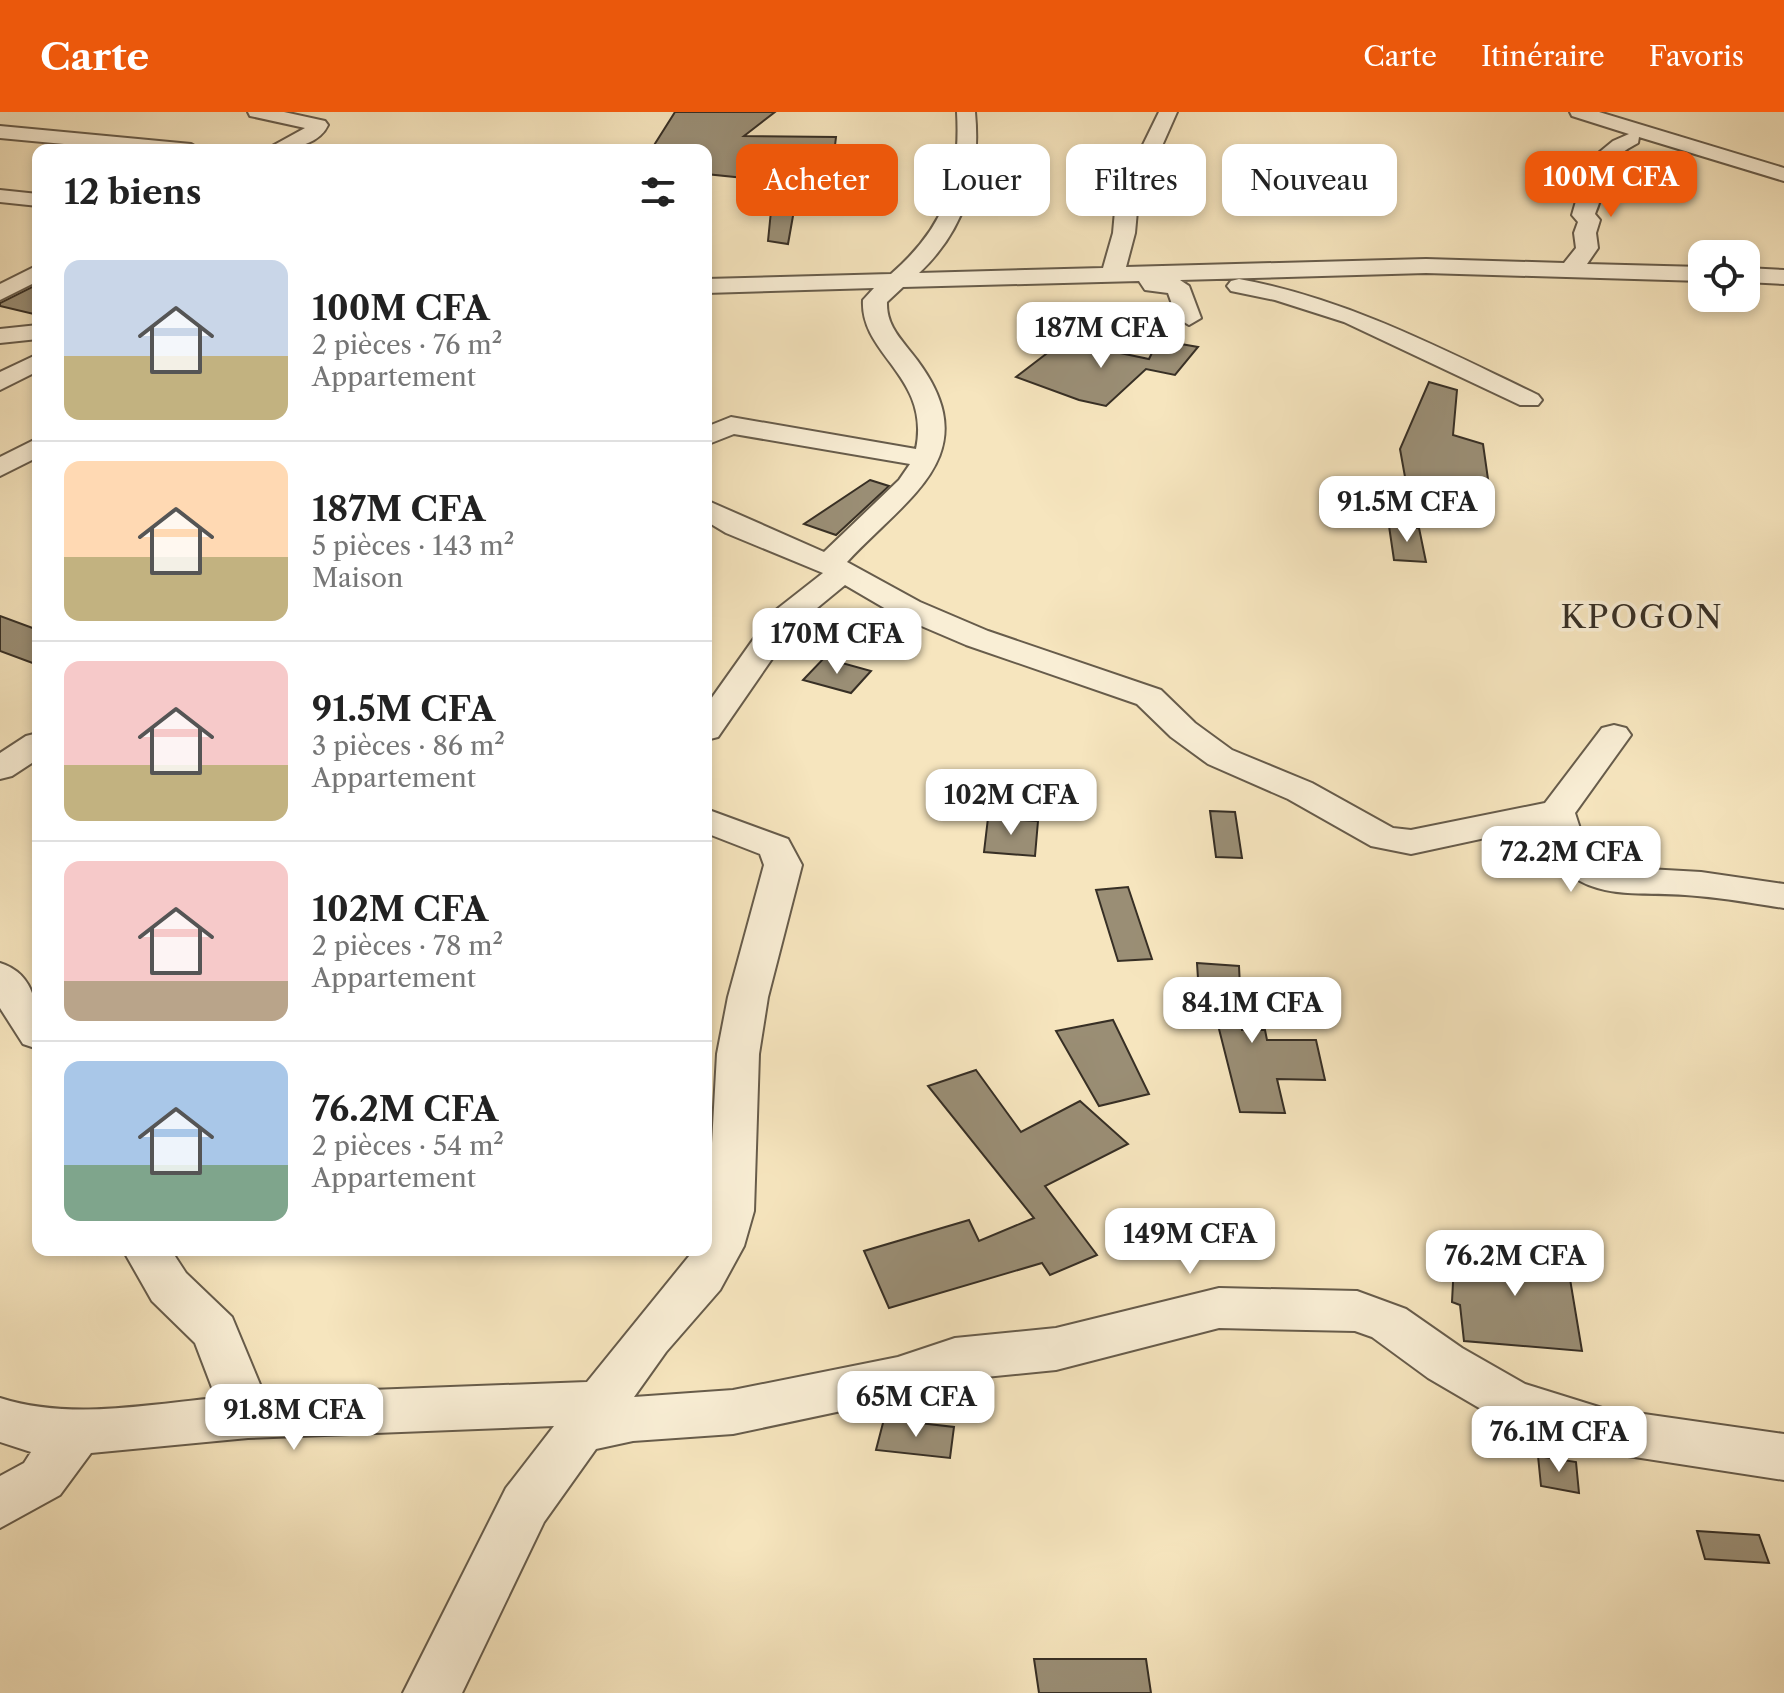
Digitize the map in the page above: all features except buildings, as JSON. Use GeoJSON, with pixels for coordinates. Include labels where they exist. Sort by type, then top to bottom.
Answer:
{"type":"FeatureCollection","features":[{"type":"Feature","properties":{"kind":"street"},"geometry":{"type":"LineString","coordinates":[[257,112],[313,121],[318,125],[285,144]]}},
{"type":"Feature","properties":{"kind":"street"},"geometry":{"type":"LineString","coordinates":[[712,721],[783,620],[836,568],[911,485],[927,459],[934,436],[930,402],[911,368],[877,327],[873,312],[875,300],[936,243],[944,231],[964,174],[969,131],[966,112]]}},
{"type":"Feature","properties":{"kind":"street"},"geometry":{"type":"LineString","coordinates":[[1112,277],[1124,233],[1127,200],[1168,112]]}},
{"type":"Feature","properties":{"kind":"street"},"geometry":{"type":"LineString","coordinates":[[1579,112],[1784,175]]}},
{"type":"Feature","properties":{"kind":"street"},"geometry":{"type":"LineString","coordinates":[[0,132],[127,144]]}},
{"type":"Feature","properties":{"kind":"street"},"geometry":{"type":"LineString","coordinates":[[1571,270],[1587,248],[1585,233],[1589,220],[1583,215],[1595,168],[1612,149],[1631,139]]}},
{"type":"Feature","properties":{"kind":"street"},"geometry":{"type":"LineString","coordinates":[[0,196],[32,199]]}},
{"type":"Feature","properties":{"kind":"street"},"geometry":{"type":"LineString","coordinates":[[712,286],[1426,266],[1688,274]]}},
{"type":"Feature","properties":{"kind":"street"},"geometry":{"type":"LineString","coordinates":[[0,293],[32,275]]}},
{"type":"Feature","properties":{"kind":"street"},"geometry":{"type":"LineString","coordinates":[[1147,275],[1153,285],[1227,284],[1272,291],[1348,313],[1529,400]]}},
{"type":"Feature","properties":{"kind":"street"},"geometry":{"type":"LineString","coordinates":[[1760,276],[1784,277]]}},
{"type":"Feature","properties":{"kind":"street"},"geometry":{"type":"LineString","coordinates":[[1177,286],[1189,318]]}},
{"type":"Feature","properties":{"kind":"street"},"geometry":{"type":"LineString","coordinates":[[0,336],[32,333]]}},
{"type":"Feature","properties":{"kind":"street"},"geometry":{"type":"LineString","coordinates":[[0,382],[32,364]]}},
{"type":"Feature","properties":{"kind":"street"},"geometry":{"type":"LineString","coordinates":[[712,434],[731,425],[927,459]]}},
{"type":"Feature","properties":{"kind":"street"},"geometry":{"type":"LineString","coordinates":[[0,468],[32,449]]}},
{"type":"Feature","properties":{"kind":"street"},"geometry":{"type":"LineString","coordinates":[[712,513],[736,527],[836,568],[909,609],[977,638],[1149,697],[1183,730],[1220,757],[1300,791],[1384,838],[1411,842],[1557,812],[1614,735]]}},
{"type":"Feature","properties":{"kind":"street"},"geometry":{"type":"LineString","coordinates":[[0,769],[32,747]]}},
{"type":"Feature","properties":{"kind":"street"},"geometry":{"type":"LineString","coordinates":[[1557,812],[1559,829],[1575,859],[1594,874],[1782,892]]}},
{"type":"Feature","properties":{"kind":"street"},"geometry":{"type":"LineString","coordinates":[[432,1693],[525,1505],[649,1338],[703,1277],[721,1246],[731,1211],[738,1054],[748,997],[783,865],[775,847],[712,822]]}},
{"type":"Feature","properties":{"kind":"street"},"geometry":{"type":"LineString","coordinates":[[0,977],[32,1025]]}},
{"type":"Feature","properties":{"kind":"street"},"geometry":{"type":"LineString","coordinates":[[150,1256],[169,1287],[215,1331],[248,1416]]}},
{"type":"Feature","properties":{"kind":"street"},"geometry":{"type":"LineString","coordinates":[[0,1420],[34,1431],[77,1431],[124,1430],[248,1416],[591,1416],[633,1419],[733,1412],[898,1378],[955,1359],[1056,1349],[1219,1308],[1357,1311],[1389,1323],[1445,1363],[1511,1401],[1602,1430],[1784,1457]]}},
{"type":"Feature","properties":{"kind":"street"},"geometry":{"type":"LineString","coordinates":[[0,1504],[42,1479],[77,1431]]}},
{"type":"Feature","properties":{"kind":"district","name":"KPOGON"},"geometry":{"type":"Point","coordinates":[1642,616]}}]}
